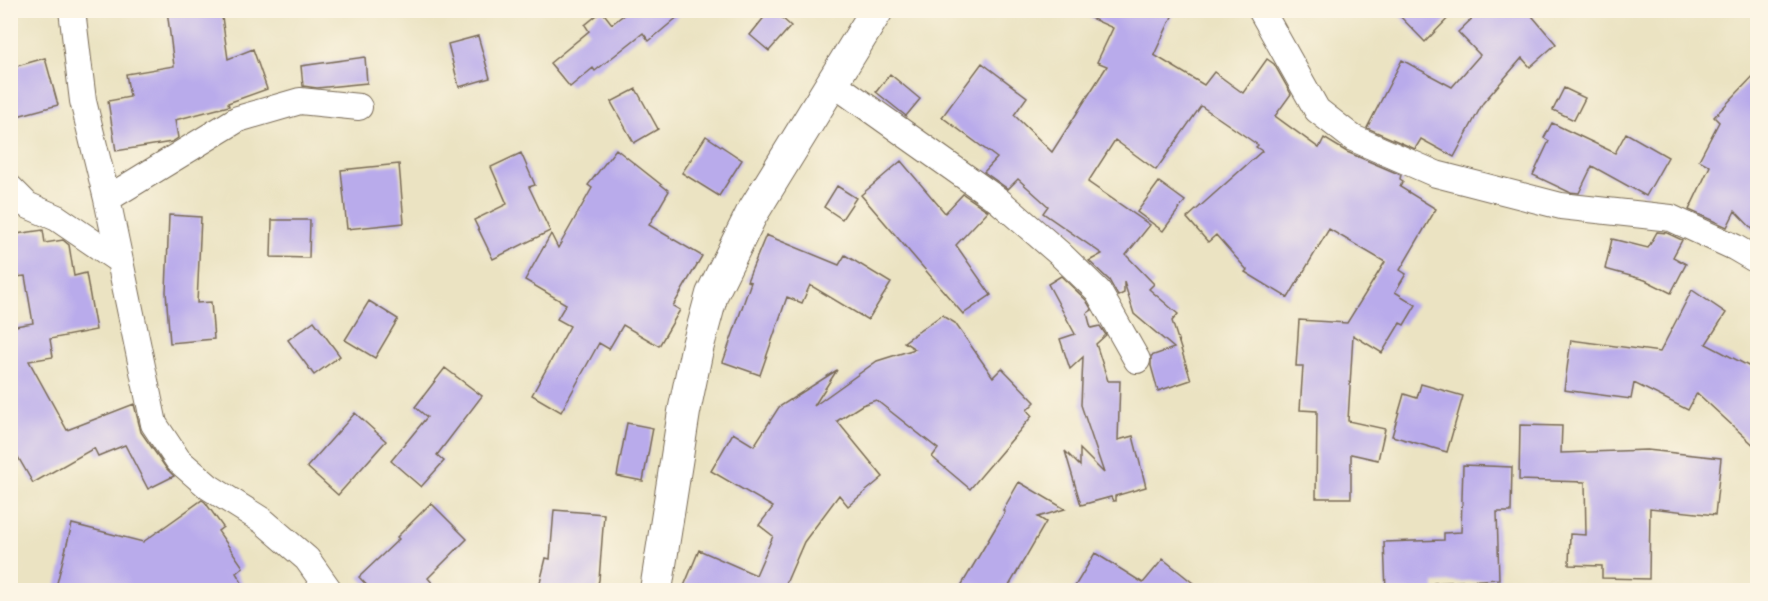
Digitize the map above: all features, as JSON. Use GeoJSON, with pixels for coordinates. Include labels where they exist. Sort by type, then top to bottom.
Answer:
{"type":"FeatureCollection","features":[{"type":"Feature","properties":{"kind":"street"},"geometry":{"type":"LineString","coordinates":[[72,10],[83,101],[107,199],[154,424],[178,460],[209,487],[263,521],[299,551],[308,559],[329,591]]}},
{"type":"Feature","properties":{"kind":"street"},"geometry":{"type":"LineString","coordinates":[[656,591],[684,412],[712,294],[751,214],[877,10]]}},
{"type":"Feature","properties":{"kind":"street"},"geometry":{"type":"LineString","coordinates":[[1261,10],[1317,110],[1353,138],[1436,174],[1561,206],[1671,219],[1734,247],[1758,261]]}},
{"type":"Feature","properties":{"kind":"street"},"geometry":{"type":"LineString","coordinates":[[833,83],[998,200],[1059,253],[1098,291],[1137,360]]}},
{"type":"Feature","properties":{"kind":"street"},"geometry":{"type":"LineString","coordinates":[[107,199],[238,119],[300,100],[359,107]]}},
{"type":"Feature","properties":{"kind":"street"},"geometry":{"type":"LineString","coordinates":[[10,188],[27,205],[57,218],[120,261]]}},
{"type":"Feature","properties":{"kind":"building"},"geometry":{"type":"Polygon","coordinates":[[[167,10],[221,10],[228,59],[253,49],[267,89],[228,103],[229,106],[175,120],[178,138],[172,142],[116,151],[108,101],[130,97],[126,74],[174,66],[167,10]]]}},
{"type":"Feature","properties":{"kind":"building"},"geometry":{"type":"Polygon","coordinates":[[[624,10],[686,10],[649,41],[643,33],[595,71],[593,68],[570,87],[550,63],[589,31],[585,25],[602,11],[612,24],[626,13],[624,10]]]}},
{"type":"Feature","properties":{"kind":"building"},"geometry":{"type":"Polygon","coordinates":[[[770,10],[773,10],[791,26],[769,51],[750,35],[770,10]]]}},
{"type":"Feature","properties":{"kind":"building"},"geometry":{"type":"Polygon","coordinates":[[[1073,10],[1175,10],[1154,55],[1204,85],[1214,72],[1243,93],[1267,59],[1274,64],[1291,94],[1275,116],[1319,148],[1324,138],[1347,152],[1401,175],[1400,179],[1403,181],[1400,187],[1436,209],[1400,270],[1406,274],[1395,292],[1416,305],[1404,325],[1400,323],[1382,353],[1353,335],[1348,421],[1385,429],[1378,460],[1351,454],[1351,498],[1316,498],[1317,411],[1300,410],[1303,366],[1296,366],[1299,320],[1347,323],[1385,262],[1329,229],[1288,298],[1245,272],[1247,270],[1216,235],[1208,242],[1187,218],[1262,151],[1256,147],[1258,145],[1201,106],[1156,170],[1115,140],[1088,182],[1150,225],[1126,255],[1154,284],[1149,289],[1178,314],[1172,321],[1191,380],[1158,391],[1151,366],[1151,356],[1174,348],[1134,314],[1124,282],[1124,293],[1118,296],[1109,280],[1089,261],[1102,254],[1043,213],[1048,206],[1018,179],[1008,189],[984,172],[997,158],[942,117],[982,63],[1027,97],[1014,115],[1052,152],[1107,66],[1097,62],[1113,28],[1073,10]]]}},
{"type":"Feature","properties":{"kind":"building"},"geometry":{"type":"Polygon","coordinates":[[[1394,10],[1456,10],[1425,42],[1394,10]]]}},
{"type":"Feature","properties":{"kind":"building"},"geometry":{"type":"Polygon","coordinates":[[[1481,10],[1527,10],[1556,44],[1530,67],[1522,58],[1483,103],[1454,157],[1421,139],[1415,149],[1367,128],[1402,60],[1452,87],[1480,55],[1458,32],[1481,10]]]}},
{"type":"Feature","properties":{"kind":"building"},"geometry":{"type":"Polygon","coordinates":[[[478,36],[490,78],[459,87],[448,44],[478,36]]]}},
{"type":"Feature","properties":{"kind":"building"},"geometry":{"type":"Polygon","coordinates":[[[365,57],[367,83],[317,88],[303,86],[301,66],[365,57]]]}},
{"type":"Feature","properties":{"kind":"building"},"geometry":{"type":"Polygon","coordinates":[[[45,58],[58,105],[10,118],[10,68],[45,58]]]}},
{"type":"Feature","properties":{"kind":"building"},"geometry":{"type":"Polygon","coordinates":[[[1758,71],[1758,235],[1735,211],[1727,227],[1689,210],[1710,166],[1699,160],[1719,122],[1714,117],[1758,71]]]}},
{"type":"Feature","properties":{"kind":"building"},"geometry":{"type":"Polygon","coordinates":[[[890,74],[920,99],[906,116],[876,92],[890,74]]]}},
{"type":"Feature","properties":{"kind":"building"},"geometry":{"type":"Polygon","coordinates":[[[1564,88],[1585,98],[1574,120],[1553,110],[1564,88]]]}},
{"type":"Feature","properties":{"kind":"building"},"geometry":{"type":"Polygon","coordinates":[[[636,89],[658,129],[634,143],[611,102],[636,89]]]}},
{"type":"Feature","properties":{"kind":"building"},"geometry":{"type":"Polygon","coordinates":[[[1552,123],[1615,153],[1626,133],[1668,157],[1646,196],[1592,166],[1579,193],[1569,192],[1533,175],[1549,141],[1544,138],[1552,123]]]}},
{"type":"Feature","properties":{"kind":"building"},"geometry":{"type":"Polygon","coordinates":[[[706,136],[742,160],[719,196],[682,173],[706,136]]]}},
{"type":"Feature","properties":{"kind":"building"},"geometry":{"type":"Polygon","coordinates":[[[616,149],[669,191],[649,225],[702,256],[673,306],[680,310],[659,346],[623,325],[609,349],[599,343],[561,412],[532,395],[570,326],[557,319],[566,304],[525,280],[551,234],[558,248],[592,188],[588,185],[616,149]]]}},
{"type":"Feature","properties":{"kind":"building"},"geometry":{"type":"Polygon","coordinates":[[[521,153],[535,185],[529,187],[550,231],[493,259],[474,220],[507,204],[491,167],[521,153]]]}},
{"type":"Feature","properties":{"kind":"building"},"geometry":{"type":"Polygon","coordinates":[[[901,161],[945,213],[963,194],[988,211],[956,245],[991,295],[963,314],[861,195],[901,161]]]}},
{"type":"Feature","properties":{"kind":"building"},"geometry":{"type":"Polygon","coordinates":[[[399,164],[404,223],[347,229],[341,170],[399,164]]]}},
{"type":"Feature","properties":{"kind":"building"},"geometry":{"type":"Polygon","coordinates":[[[1159,182],[1185,201],[1163,231],[1137,212],[1159,182]]]}},
{"type":"Feature","properties":{"kind":"building"},"geometry":{"type":"Polygon","coordinates":[[[837,186],[856,198],[842,219],[824,207],[837,186]]]}},
{"type":"Feature","properties":{"kind":"building"},"geometry":{"type":"Polygon","coordinates":[[[169,215],[201,217],[197,303],[211,302],[214,339],[170,343],[166,292],[169,215]]]}},
{"type":"Feature","properties":{"kind":"building"},"geometry":{"type":"Polygon","coordinates":[[[272,220],[310,220],[309,258],[271,257],[272,220]]]}},
{"type":"Feature","properties":{"kind":"building"},"geometry":{"type":"Polygon","coordinates":[[[43,230],[45,243],[63,240],[69,245],[74,276],[86,273],[96,330],[50,339],[53,357],[29,361],[67,430],[134,404],[141,432],[174,476],[148,489],[125,445],[98,456],[94,448],[33,483],[10,443],[10,393],[15,391],[10,364],[10,327],[33,323],[25,276],[15,277],[10,235],[43,230]]]}},
{"type":"Feature","properties":{"kind":"building"},"geometry":{"type":"Polygon","coordinates":[[[1657,232],[1667,233],[1682,240],[1673,257],[1686,264],[1671,293],[1645,280],[1605,269],[1612,239],[1648,248],[1657,232]]]}},
{"type":"Feature","properties":{"kind":"building"},"geometry":{"type":"Polygon","coordinates":[[[766,235],[839,265],[845,255],[891,283],[868,320],[810,285],[802,303],[787,297],[760,375],[723,362],[751,282],[747,281],[766,235]]]}},
{"type":"Feature","properties":{"kind":"building"},"geometry":{"type":"Polygon","coordinates":[[[1061,276],[1086,300],[1092,310],[1087,313],[1091,328],[1100,326],[1106,335],[1096,344],[1108,381],[1120,381],[1118,440],[1133,436],[1146,487],[1115,496],[1115,501],[1111,497],[1081,505],[1065,451],[1080,466],[1080,449],[1104,473],[1081,405],[1083,357],[1070,369],[1060,339],[1075,334],[1048,284],[1061,276]]]}},
{"type":"Feature","properties":{"kind":"building"},"geometry":{"type":"Polygon","coordinates":[[[1692,290],[1726,313],[1706,344],[1758,371],[1758,449],[1697,393],[1688,410],[1634,383],[1631,399],[1564,390],[1571,340],[1660,352],[1692,290]]]}},
{"type":"Feature","properties":{"kind":"building"},"geometry":{"type":"Polygon","coordinates":[[[369,301],[398,319],[375,358],[345,340],[369,301]]]}},
{"type":"Feature","properties":{"kind":"building"},"geometry":{"type":"Polygon","coordinates":[[[942,315],[955,323],[993,377],[1002,368],[1035,402],[1027,410],[1032,416],[970,489],[932,457],[938,449],[876,400],[862,405],[837,421],[883,477],[848,506],[839,495],[804,542],[784,588],[791,591],[682,591],[699,550],[756,575],[773,536],[759,525],[773,507],[711,471],[733,433],[754,446],[779,407],[837,370],[814,406],[877,361],[915,349],[904,342],[942,315]]]}},
{"type":"Feature","properties":{"kind":"building"},"geometry":{"type":"Polygon","coordinates":[[[314,321],[340,356],[314,375],[288,340],[314,321]]]}},
{"type":"Feature","properties":{"kind":"building"},"geometry":{"type":"Polygon","coordinates":[[[445,368],[482,396],[437,455],[444,461],[421,487],[391,461],[427,417],[415,407],[445,368]]]}},
{"type":"Feature","properties":{"kind":"building"},"geometry":{"type":"Polygon","coordinates":[[[1421,384],[1463,396],[1447,452],[1392,436],[1404,394],[1417,398],[1421,384]]]}},
{"type":"Feature","properties":{"kind":"building"},"geometry":{"type":"Polygon","coordinates":[[[355,413],[386,441],[338,495],[307,467],[355,413]]]}},
{"type":"Feature","properties":{"kind":"building"},"geometry":{"type":"Polygon","coordinates":[[[627,423],[653,428],[643,481],[617,476],[627,423]]]}},
{"type":"Feature","properties":{"kind":"building"},"geometry":{"type":"Polygon","coordinates":[[[1520,425],[1562,426],[1561,453],[1647,450],[1721,458],[1715,515],[1650,508],[1649,579],[1602,578],[1602,566],[1569,565],[1570,534],[1586,535],[1585,482],[1519,480],[1520,425]]]}},
{"type":"Feature","properties":{"kind":"building"},"geometry":{"type":"Polygon","coordinates":[[[1463,465],[1512,467],[1511,512],[1497,512],[1499,579],[1434,583],[1434,591],[1386,591],[1384,542],[1444,540],[1444,533],[1461,532],[1463,465]]]}},
{"type":"Feature","properties":{"kind":"building"},"geometry":{"type":"Polygon","coordinates":[[[1019,482],[1065,509],[1038,517],[1046,522],[1006,591],[958,591],[1005,512],[1003,510],[1019,482]]]}},
{"type":"Feature","properties":{"kind":"building"},"geometry":{"type":"Polygon","coordinates":[[[202,500],[223,527],[218,531],[243,567],[236,573],[247,591],[55,591],[72,524],[143,542],[202,500]]]}},
{"type":"Feature","properties":{"kind":"building"},"geometry":{"type":"Polygon","coordinates":[[[431,503],[467,539],[428,578],[439,591],[372,591],[359,577],[399,539],[397,537],[431,503]]]}},
{"type":"Feature","properties":{"kind":"building"},"geometry":{"type":"Polygon","coordinates":[[[554,510],[604,514],[599,580],[596,591],[538,591],[546,558],[550,559],[554,510]]]}},
{"type":"Feature","properties":{"kind":"building"},"geometry":{"type":"Polygon","coordinates":[[[1095,553],[1143,583],[1163,559],[1203,591],[1072,591],[1095,553]]]}}]}
